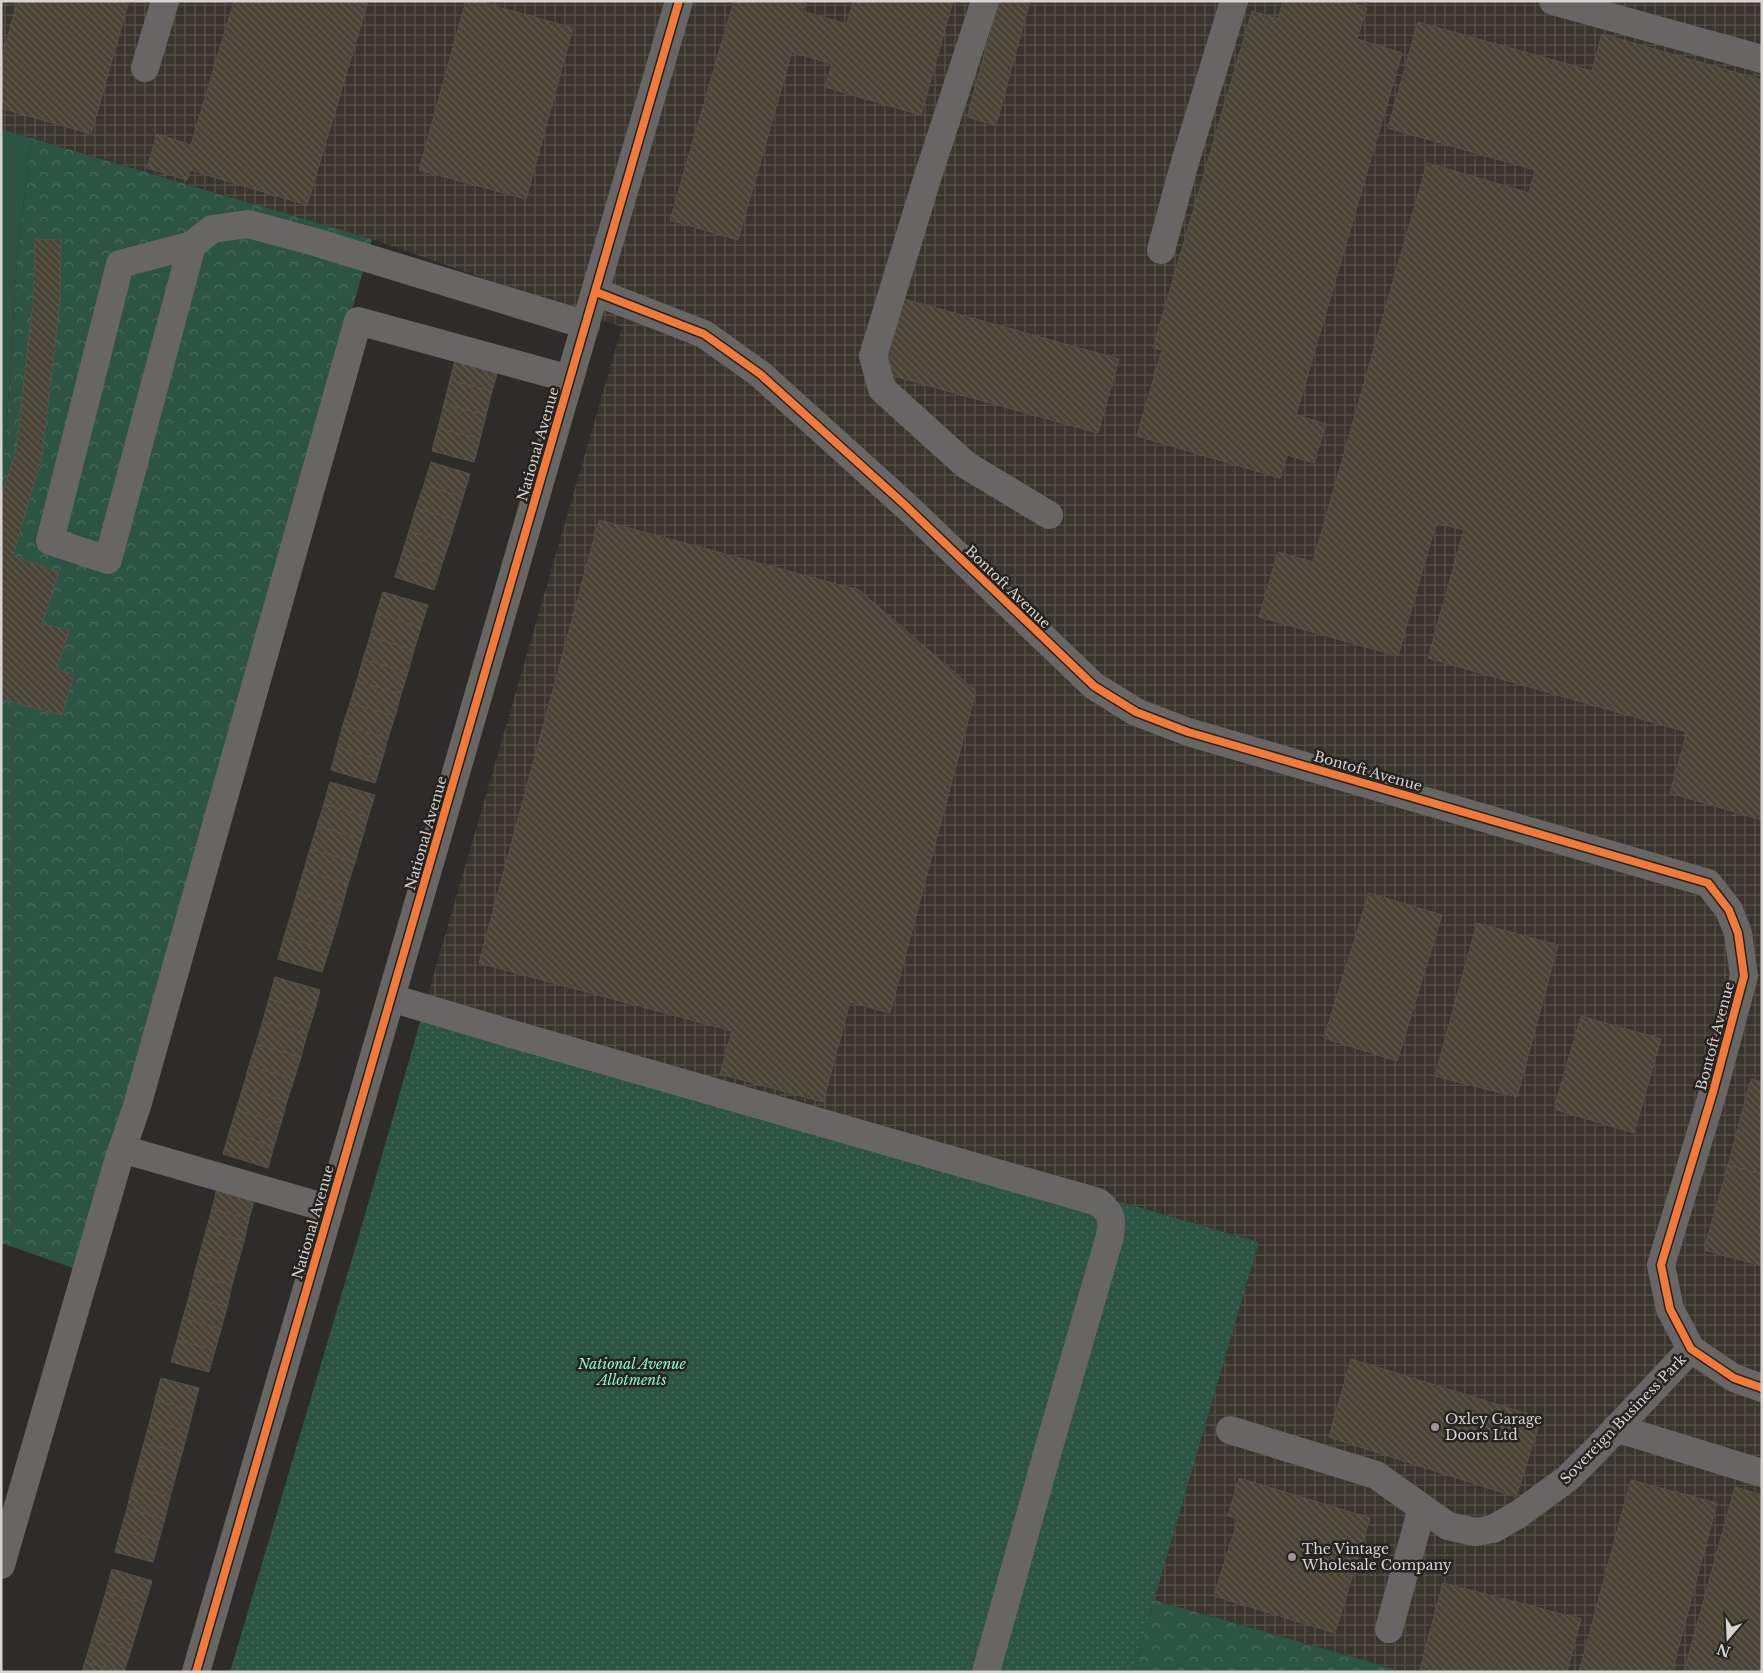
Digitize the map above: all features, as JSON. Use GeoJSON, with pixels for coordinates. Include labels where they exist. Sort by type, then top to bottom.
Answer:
{"type":"FeatureCollection","features":[{"type":"Feature","properties":{"kind":"street"},"geometry":{"type":"LineString","coordinates":[[145,68],[165,1]]}},
{"type":"Feature","properties":{"kind":"street","name":"National Avenue"},"geometry":{"type":"LineString","coordinates":[[196,1672],[596,292],[678,1]]}},
{"type":"Feature","properties":{"kind":"street"},"geometry":{"type":"LineString","coordinates":[[985,1],[927,179],[873,356],[882,389],[959,459],[966,465],[1050,514]]}},
{"type":"Feature","properties":{"kind":"street"},"geometry":{"type":"LineString","coordinates":[[1161,250],[1185,162],[1234,1]]}},
{"type":"Feature","properties":{"kind":"street"},"geometry":{"type":"LineString","coordinates":[[1553,1],[1762,59]]}},
{"type":"Feature","properties":{"kind":"street"},"geometry":{"type":"LineString","coordinates":[[192,245],[108,560],[50,540],[120,264],[192,245],[212,229],[248,224],[315,242],[586,325]]}},
{"type":"Feature","properties":{"kind":"street","name":"Bontoft Avenue"},"geometry":{"type":"LineString","coordinates":[[596,292],[704,334],[760,374],[904,506],[1094,686],[1136,712],[1188,732],[1708,883],[1729,910],[1753,978],[1714,1092],[1661,1265],[1670,1309],[1691,1349],[1734,1378],[1762,1388]]}},
{"type":"Feature","properties":{"kind":"street"},"geometry":{"type":"LineString","coordinates":[[1,1565],[122,1149],[137,1106],[358,321],[570,379]]}},
{"type":"Feature","properties":{"kind":"street"},"geometry":{"type":"LineString","coordinates":[[391,998],[1098,1202],[1109,1211],[1112,1221],[1110,1236],[986,1672]]}},
{"type":"Feature","properties":{"kind":"street"},"geometry":{"type":"LineString","coordinates":[[122,1149],[330,1209]]}},
{"type":"Feature","properties":{"kind":"street","name":"Sovereign Business Park"},"geometry":{"type":"LineString","coordinates":[[1230,1430],[1376,1476],[1448,1526],[1475,1532],[1493,1529],[1519,1514],[1568,1478],[1691,1349]]}},
{"type":"Feature","properties":{"kind":"street"},"geometry":{"type":"LineString","coordinates":[[1616,1428],[1762,1473]]}},
{"type":"Feature","properties":{"kind":"street"},"geometry":{"type":"LineString","coordinates":[[1389,1629],[1422,1508]]}},
{"type":"Feature","properties":{"kind":"shaded area"},"geometry":{"type":"Polygon","coordinates":[[[1,1],[1762,1],[1762,1672],[1405,1672],[1154,1600],[1259,1242],[426,1001],[622,327],[372,239],[1,129],[1,1]]]}},
{"type":"Feature","properties":{"kind":"green space"},"geometry":{"type":"Polygon","coordinates":[[[1,129],[31,138],[17,260],[5,450],[1,464],[1,129]]]}},
{"type":"Feature","properties":{"kind":"green space"},"geometry":{"type":"Polygon","coordinates":[[[31,138],[372,239],[256,654],[76,1269],[1,1243],[1,464],[5,450],[17,260],[31,138]]]}},
{"type":"Feature","properties":{"kind":"green space","name":"National Avenue Allotments"},"geometry":{"type":"Polygon","coordinates":[[[426,1001],[1259,1242],[1133,1672],[230,1672],[426,1001]]]}},
{"type":"Feature","properties":{"kind":"green space"},"geometry":{"type":"Polygon","coordinates":[[[1154,1600],[1405,1672],[1133,1672],[1154,1600]]]}},
{"type":"Feature","properties":{"kind":"building"},"geometry":{"type":"Polygon","coordinates":[[[18,1],[129,1],[91,134],[1,108],[1,60],[18,1]]]}},
{"type":"Feature","properties":{"kind":"building"},"geometry":{"type":"Polygon","coordinates":[[[234,1],[368,1],[307,205],[190,170],[187,180],[147,168],[157,134],[191,145],[234,1]]]}},
{"type":"Feature","properties":{"kind":"building"},"geometry":{"type":"Polygon","coordinates":[[[466,1],[477,1],[573,28],[526,199],[419,170],[466,1]]]}},
{"type":"Feature","properties":{"kind":"building"},"geometry":{"type":"Polygon","coordinates":[[[734,1],[805,1],[802,11],[847,24],[853,1],[953,1],[921,115],[825,87],[832,64],[792,52],[738,240],[670,220],[734,1]]]}},
{"type":"Feature","properties":{"kind":"building"},"geometry":{"type":"Polygon","coordinates":[[[999,1],[1030,1],[996,125],[967,117],[999,1]]]}},
{"type":"Feature","properties":{"kind":"building"},"geometry":{"type":"Polygon","coordinates":[[[1283,1],[1344,1],[1367,8],[1357,39],[1402,53],[1296,415],[1326,424],[1314,463],[1287,455],[1280,478],[1137,436],[1162,350],[1153,348],[1252,11],[1278,19],[1283,1]]]}},
{"type":"Feature","properties":{"kind":"building"},"geometry":{"type":"Polygon","coordinates":[[[1418,22],[1592,71],[1602,34],[1762,80],[1762,820],[1670,793],[1687,732],[1428,658],[1464,530],[1436,523],[1398,656],[1259,617],[1278,552],[1313,562],[1427,163],[1529,193],[1535,170],[1388,128],[1418,22]]]}},
{"type":"Feature","properties":{"kind":"building"},"geometry":{"type":"Polygon","coordinates":[[[35,239],[61,240],[60,302],[42,456],[13,556],[59,572],[42,624],[69,630],[57,669],[74,675],[62,715],[1,699],[1,500],[16,449],[33,302],[35,239]]]}},
{"type":"Feature","properties":{"kind":"building"},"geometry":{"type":"Polygon","coordinates":[[[904,299],[1119,359],[1098,433],[883,373],[904,299]]]}},
{"type":"Feature","properties":{"kind":"building"},"geometry":{"type":"Polygon","coordinates":[[[456,356],[499,367],[492,391],[450,380],[456,356]]]}},
{"type":"Feature","properties":{"kind":"building"},"geometry":{"type":"Polygon","coordinates":[[[450,380],[492,391],[486,415],[444,404],[450,380]]]}},
{"type":"Feature","properties":{"kind":"building"},"geometry":{"type":"Polygon","coordinates":[[[444,404],[486,415],[480,439],[438,428],[444,404]]]}},
{"type":"Feature","properties":{"kind":"building"},"geometry":{"type":"Polygon","coordinates":[[[438,428],[480,439],[474,462],[432,451],[438,428]]]}},
{"type":"Feature","properties":{"kind":"building"},"geometry":{"type":"Polygon","coordinates":[[[431,462],[470,474],[463,497],[424,485],[431,462]]]}},
{"type":"Feature","properties":{"kind":"building"},"geometry":{"type":"Polygon","coordinates":[[[424,485],[463,497],[456,520],[416,508],[424,485]]]}},
{"type":"Feature","properties":{"kind":"building"},"geometry":{"type":"Polygon","coordinates":[[[416,508],[456,520],[449,543],[409,531],[416,508]]]}},
{"type":"Feature","properties":{"kind":"building"},"geometry":{"type":"Polygon","coordinates":[[[599,520],[859,590],[976,691],[890,1013],[850,1002],[823,1102],[720,1074],[732,1031],[479,963],[599,520]]]}},
{"type":"Feature","properties":{"kind":"building"},"geometry":{"type":"Polygon","coordinates":[[[409,531],[449,543],[441,567],[402,554],[409,531]]]}},
{"type":"Feature","properties":{"kind":"building"},"geometry":{"type":"Polygon","coordinates":[[[402,554],[441,567],[434,590],[395,577],[402,554]]]}},
{"type":"Feature","properties":{"kind":"building"},"geometry":{"type":"Polygon","coordinates":[[[383,592],[428,605],[421,627],[376,614],[383,592]]]}},
{"type":"Feature","properties":{"kind":"building"},"geometry":{"type":"Polygon","coordinates":[[[376,614],[421,627],[414,650],[370,637],[376,614]]]}},
{"type":"Feature","properties":{"kind":"building"},"geometry":{"type":"Polygon","coordinates":[[[370,637],[414,650],[408,672],[363,659],[370,637]]]}},
{"type":"Feature","properties":{"kind":"building"},"geometry":{"type":"Polygon","coordinates":[[[363,659],[408,672],[401,694],[357,681],[363,659]]]}},
{"type":"Feature","properties":{"kind":"building"},"geometry":{"type":"Polygon","coordinates":[[[357,681],[401,694],[395,716],[350,703],[357,681]]]}},
{"type":"Feature","properties":{"kind":"building"},"geometry":{"type":"Polygon","coordinates":[[[350,703],[395,716],[388,738],[343,725],[350,703]]]}},
{"type":"Feature","properties":{"kind":"building"},"geometry":{"type":"Polygon","coordinates":[[[343,725],[388,738],[382,760],[337,747],[343,725]]]}},
{"type":"Feature","properties":{"kind":"building"},"geometry":{"type":"Polygon","coordinates":[[[337,747],[382,760],[375,783],[331,770],[337,747]]]}},
{"type":"Feature","properties":{"kind":"building"},"geometry":{"type":"Polygon","coordinates":[[[330,782],[375,795],[368,817],[324,804],[330,782]]]}},
{"type":"Feature","properties":{"kind":"building"},"geometry":{"type":"Polygon","coordinates":[[[324,804],[368,817],[362,839],[317,826],[324,804]]]}},
{"type":"Feature","properties":{"kind":"building"},"geometry":{"type":"Polygon","coordinates":[[[317,826],[362,839],[355,862],[310,849],[317,826]]]}},
{"type":"Feature","properties":{"kind":"building"},"geometry":{"type":"Polygon","coordinates":[[[310,849],[355,862],[348,884],[304,870],[310,849]]]}},
{"type":"Feature","properties":{"kind":"building"},"geometry":{"type":"Polygon","coordinates":[[[304,870],[348,884],[342,906],[297,893],[304,870]]]}},
{"type":"Feature","properties":{"kind":"building"},"geometry":{"type":"Polygon","coordinates":[[[297,893],[342,906],[336,928],[291,915],[297,893]]]}},
{"type":"Feature","properties":{"kind":"building"},"geometry":{"type":"Polygon","coordinates":[[[1369,893],[1442,915],[1397,1061],[1324,1038],[1369,893]]]}},
{"type":"Feature","properties":{"kind":"building"},"geometry":{"type":"Polygon","coordinates":[[[291,915],[336,928],[329,950],[284,937],[291,915]]]}},
{"type":"Feature","properties":{"kind":"building"},"geometry":{"type":"Polygon","coordinates":[[[1477,923],[1558,945],[1517,1097],[1435,1076],[1477,923]]]}},
{"type":"Feature","properties":{"kind":"building"},"geometry":{"type":"Polygon","coordinates":[[[284,937],[329,950],[322,972],[278,959],[284,937]]]}},
{"type":"Feature","properties":{"kind":"building"},"geometry":{"type":"Polygon","coordinates":[[[275,977],[320,990],[314,1013],[269,999],[275,977]]]}},
{"type":"Feature","properties":{"kind":"building"},"geometry":{"type":"Polygon","coordinates":[[[269,999],[314,1013],[307,1034],[263,1021],[269,999]]]}},
{"type":"Feature","properties":{"kind":"building"},"geometry":{"type":"Polygon","coordinates":[[[1581,1016],[1661,1039],[1634,1133],[1554,1109],[1581,1016]]]}},
{"type":"Feature","properties":{"kind":"building"},"geometry":{"type":"Polygon","coordinates":[[[263,1021],[307,1034],[301,1057],[256,1044],[263,1021]]]}},
{"type":"Feature","properties":{"kind":"building"},"geometry":{"type":"Polygon","coordinates":[[[256,1044],[301,1057],[294,1079],[249,1066],[256,1044]]]}},
{"type":"Feature","properties":{"kind":"building"},"geometry":{"type":"Polygon","coordinates":[[[249,1066],[294,1079],[287,1101],[243,1088],[249,1066]]]}},
{"type":"Feature","properties":{"kind":"building"},"geometry":{"type":"Polygon","coordinates":[[[1751,1079],[1762,1082],[1762,1174],[1728,1165],[1751,1079]]]}},
{"type":"Feature","properties":{"kind":"building"},"geometry":{"type":"Polygon","coordinates":[[[243,1088],[287,1101],[281,1123],[236,1110],[243,1088]]]}},
{"type":"Feature","properties":{"kind":"building"},"geometry":{"type":"Polygon","coordinates":[[[236,1110],[281,1123],[274,1146],[229,1133],[236,1110]]]}},
{"type":"Feature","properties":{"kind":"building"},"geometry":{"type":"Polygon","coordinates":[[[229,1133],[274,1146],[268,1168],[223,1154],[229,1133]]]}},
{"type":"Feature","properties":{"kind":"building"},"geometry":{"type":"Polygon","coordinates":[[[1728,1165],[1762,1174],[1762,1266],[1704,1250],[1728,1165]]]}},
{"type":"Feature","properties":{"kind":"building"},"geometry":{"type":"Polygon","coordinates":[[[217,1188],[255,1197],[249,1219],[212,1209],[217,1188]]]}},
{"type":"Feature","properties":{"kind":"building"},"geometry":{"type":"Polygon","coordinates":[[[212,1209],[249,1219],[244,1241],[206,1231],[212,1209]]]}},
{"type":"Feature","properties":{"kind":"building"},"geometry":{"type":"Polygon","coordinates":[[[206,1231],[244,1241],[238,1263],[200,1253],[206,1231]]]}},
{"type":"Feature","properties":{"kind":"building"},"geometry":{"type":"Polygon","coordinates":[[[200,1253],[238,1263],[232,1285],[194,1275],[200,1253]]]}},
{"type":"Feature","properties":{"kind":"building"},"geometry":{"type":"Polygon","coordinates":[[[194,1275],[232,1285],[227,1307],[189,1297],[194,1275]]]}},
{"type":"Feature","properties":{"kind":"building"},"geometry":{"type":"Polygon","coordinates":[[[189,1297],[227,1307],[221,1329],[183,1318],[189,1297]]]}},
{"type":"Feature","properties":{"kind":"building"},"geometry":{"type":"Polygon","coordinates":[[[183,1318],[221,1329],[215,1350],[177,1340],[183,1318]]]}},
{"type":"Feature","properties":{"kind":"building"},"geometry":{"type":"Polygon","coordinates":[[[177,1340],[215,1350],[209,1372],[171,1362],[177,1340]]]}},
{"type":"Feature","properties":{"kind":"building","name":"Oxley Garage Doors Ltd"},"geometry":{"type":"Polygon","coordinates":[[[1351,1359],[1541,1418],[1516,1497],[1329,1437],[1351,1359]]]}},
{"type":"Feature","properties":{"kind":"building"},"geometry":{"type":"Polygon","coordinates":[[[161,1378],[199,1388],[193,1410],[155,1400],[161,1378]]]}},
{"type":"Feature","properties":{"kind":"building"},"geometry":{"type":"Polygon","coordinates":[[[155,1400],[193,1410],[188,1431],[150,1421],[155,1400]]]}},
{"type":"Feature","properties":{"kind":"building"},"geometry":{"type":"Polygon","coordinates":[[[150,1421],[188,1431],[182,1453],[144,1443],[150,1421]]]}},
{"type":"Feature","properties":{"kind":"building"},"geometry":{"type":"Polygon","coordinates":[[[144,1443],[182,1453],[176,1475],[138,1465],[144,1443]]]}},
{"type":"Feature","properties":{"kind":"building"},"geometry":{"type":"Polygon","coordinates":[[[138,1465],[176,1475],[170,1497],[132,1487],[138,1465]]]}},
{"type":"Feature","properties":{"kind":"building","name":"The Vintage Wholesale Company"},"geometry":{"type":"Polygon","coordinates":[[[1239,1478],[1370,1518],[1335,1633],[1214,1596],[1238,1519],[1228,1516],[1239,1478]]]}},
{"type":"Feature","properties":{"kind":"building"},"geometry":{"type":"Polygon","coordinates":[[[1631,1480],[1717,1503],[1672,1672],[1579,1672],[1631,1480]]]}},
{"type":"Feature","properties":{"kind":"building"},"geometry":{"type":"Polygon","coordinates":[[[132,1487],[170,1497],[165,1518],[127,1509],[132,1487]]]}},
{"type":"Feature","properties":{"kind":"building"},"geometry":{"type":"Polygon","coordinates":[[[1735,1487],[1762,1495],[1762,1672],[1684,1672],[1735,1487]]]}},
{"type":"Feature","properties":{"kind":"building"},"geometry":{"type":"Polygon","coordinates":[[[127,1509],[165,1518],[159,1540],[121,1530],[127,1509]]]}},
{"type":"Feature","properties":{"kind":"building"},"geometry":{"type":"Polygon","coordinates":[[[121,1530],[159,1540],[153,1562],[115,1552],[121,1530]]]}},
{"type":"Feature","properties":{"kind":"building"},"geometry":{"type":"Polygon","coordinates":[[[112,1569],[152,1581],[145,1604],[106,1592],[112,1569]]]}},
{"type":"Feature","properties":{"kind":"building"},"geometry":{"type":"Polygon","coordinates":[[[1443,1583],[1581,1619],[1567,1672],[1432,1672],[1420,1669],[1443,1583]]]}},
{"type":"Feature","properties":{"kind":"building"},"geometry":{"type":"Polygon","coordinates":[[[106,1592],[145,1604],[138,1627],[99,1615],[106,1592]]]}},
{"type":"Feature","properties":{"kind":"building"},"geometry":{"type":"Polygon","coordinates":[[[99,1615],[138,1627],[131,1650],[92,1639],[99,1615]]]}},
{"type":"Feature","properties":{"kind":"building"},"geometry":{"type":"Polygon","coordinates":[[[92,1639],[131,1650],[124,1672],[85,1662],[92,1639]]]}},
{"type":"Feature","properties":{"kind":"building"},"geometry":{"type":"Polygon","coordinates":[[[85,1662],[119,1672],[82,1672],[85,1662]]]}},
{"type":"Feature","properties":{"kind":"cycle path"},"geometry":{"type":"LineString","coordinates":[[196,1672],[679,1]]}},
{"type":"Feature","properties":{"kind":"cycle path"},"geometry":{"type":"LineString","coordinates":[[596,292],[704,334],[760,374],[905,505],[1094,686],[1136,712],[1188,732],[1708,883],[1729,910],[1738,933],[1744,976],[1713,1092],[1661,1265],[1670,1309],[1691,1349],[1734,1378],[1762,1388]]}},
{"type":"Feature","properties":{"kind":"place","name":"Oxley Garage Doors Ltd"},"geometry":{"type":"Point","coordinates":[1435,1427]}},
{"type":"Feature","properties":{"kind":"place","name":"The Vintage Wholesale Company"},"geometry":{"type":"Point","coordinates":[1292,1557]}}]}
